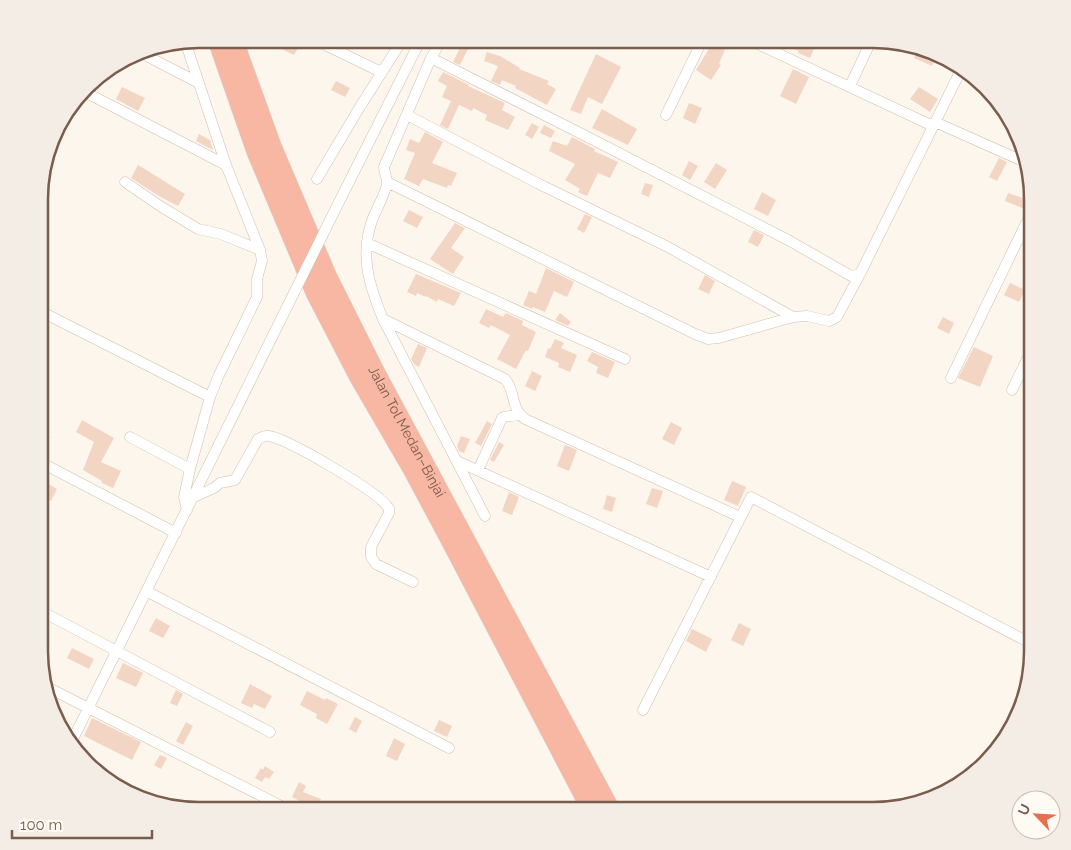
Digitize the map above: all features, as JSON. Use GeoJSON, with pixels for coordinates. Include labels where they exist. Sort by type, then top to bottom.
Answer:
{"type":"FeatureCollection","features":[{"type":"Feature","properties":{"kind":"highway","name":"Jalan Tol Medan–Binjai"},"geometry":{"type":"LineString","coordinates":[[220,48],[256,151],[316,294],[359,377],[413,470],[452,543],[587,802]]}},
{"type":"Feature","properties":{"kind":"highway","name":"Jalan Tol Medan–Binjai"},"geometry":{"type":"LineString","coordinates":[[236,48],[272,147],[327,276],[374,370],[606,802]]}},
{"type":"Feature","properties":{"kind":"street"},"geometry":{"type":"LineString","coordinates":[[187,48],[226,166],[260,250],[262,261],[257,279],[256,297],[225,360],[210,398],[184,497],[187,510]]}},
{"type":"Feature","properties":{"kind":"street"},"geometry":{"type":"LineString","coordinates":[[331,48],[376,70],[380,71],[385,68]]}},
{"type":"Feature","properties":{"kind":"street"},"geometry":{"type":"LineString","coordinates":[[317,179],[397,48]]}},
{"type":"Feature","properties":{"kind":"street"},"geometry":{"type":"LineString","coordinates":[[74,737],[416,48]]}},
{"type":"Feature","properties":{"kind":"street"},"geometry":{"type":"LineString","coordinates":[[437,48],[384,167],[388,182],[371,225],[367,243],[368,277],[371,291],[383,319],[485,516]]}},
{"type":"Feature","properties":{"kind":"street"},"geometry":{"type":"LineString","coordinates":[[666,115],[699,48]]}},
{"type":"Feature","properties":{"kind":"street"},"geometry":{"type":"LineString","coordinates":[[778,48],[850,86],[1018,159]]}},
{"type":"Feature","properties":{"kind":"street"},"geometry":{"type":"LineString","coordinates":[[850,86],[868,48]]}},
{"type":"Feature","properties":{"kind":"street"},"geometry":{"type":"LineString","coordinates":[[148,57],[199,83]]}},
{"type":"Feature","properties":{"kind":"street"},"geometry":{"type":"LineString","coordinates":[[432,58],[790,240],[849,275],[860,274]]}},
{"type":"Feature","properties":{"kind":"street"},"geometry":{"type":"LineString","coordinates":[[388,182],[708,339],[719,338],[793,317],[807,316],[829,322],[837,317],[860,274],[959,75]]}},
{"type":"Feature","properties":{"kind":"street"},"geometry":{"type":"LineString","coordinates":[[90,95],[226,166]]}},
{"type":"Feature","properties":{"kind":"street"},"geometry":{"type":"LineString","coordinates":[[407,115],[537,183],[668,247],[793,317]]}},
{"type":"Feature","properties":{"kind":"street"},"geometry":{"type":"LineString","coordinates":[[125,182],[198,230],[221,234],[260,250]]}},
{"type":"Feature","properties":{"kind":"street"},"geometry":{"type":"LineString","coordinates":[[951,378],[1024,228]]}},
{"type":"Feature","properties":{"kind":"street"},"geometry":{"type":"LineString","coordinates":[[367,243],[625,359]]}},
{"type":"Feature","properties":{"kind":"street"},"geometry":{"type":"LineString","coordinates":[[48,315],[210,398]]}},
{"type":"Feature","properties":{"kind":"street"},"geometry":{"type":"LineString","coordinates":[[383,319],[505,379],[508,382],[519,414],[536,425],[740,518]]}},
{"type":"Feature","properties":{"kind":"street"},"geometry":{"type":"LineString","coordinates":[[1012,390],[1024,366]]}},
{"type":"Feature","properties":{"kind":"street"},"geometry":{"type":"LineString","coordinates":[[478,470],[502,418],[507,416],[514,417],[519,414]]}},
{"type":"Feature","properties":{"kind":"street"},"geometry":{"type":"LineString","coordinates":[[194,496],[214,488],[220,483],[235,480],[258,440],[263,436],[284,442],[353,480],[385,503],[390,509],[390,513],[371,547],[371,557],[376,564],[413,582]]}},
{"type":"Feature","properties":{"kind":"street"},"geometry":{"type":"LineString","coordinates":[[130,437],[190,469]]}},
{"type":"Feature","properties":{"kind":"street"},"geometry":{"type":"LineString","coordinates":[[457,461],[711,577]]}},
{"type":"Feature","properties":{"kind":"street"},"geometry":{"type":"LineString","coordinates":[[48,466],[176,533]]}},
{"type":"Feature","properties":{"kind":"street"},"geometry":{"type":"LineString","coordinates":[[643,710],[751,497],[1023,639]]}},
{"type":"Feature","properties":{"kind":"street"},"geometry":{"type":"LineString","coordinates":[[146,591],[449,748]]}},
{"type":"Feature","properties":{"kind":"street"},"geometry":{"type":"LineString","coordinates":[[48,615],[270,732]]}},
{"type":"Feature","properties":{"kind":"street"},"geometry":{"type":"LineString","coordinates":[[53,690],[274,802]]}},
{"type":"Feature","properties":{"kind":"building"},"geometry":{"type":"Polygon","coordinates":[[[279,48],[298,48],[294,55],[279,48]]]}},
{"type":"Feature","properties":{"kind":"building"},"geometry":{"type":"Polygon","coordinates":[[[460,48],[468,48],[460,65],[453,62],[460,48]]]}},
{"type":"Feature","properties":{"kind":"building"},"geometry":{"type":"Polygon","coordinates":[[[725,48],[719,64],[721,65],[711,80],[696,70],[709,49],[725,48]]]}},
{"type":"Feature","properties":{"kind":"building"},"geometry":{"type":"Polygon","coordinates":[[[791,48],[814,48],[810,58],[798,53],[799,51],[791,48]]]}},
{"type":"Feature","properties":{"kind":"building"},"geometry":{"type":"Polygon","coordinates":[[[487,52],[500,56],[519,69],[549,81],[547,84],[556,89],[547,105],[515,88],[516,86],[502,80],[500,85],[491,81],[498,66],[484,61],[487,52]]]}},
{"type":"Feature","properties":{"kind":"building"},"geometry":{"type":"Polygon","coordinates":[[[596,54],[621,67],[602,104],[588,97],[581,114],[570,110],[596,54]]]}},
{"type":"Feature","properties":{"kind":"building"},"geometry":{"type":"Polygon","coordinates":[[[916,54],[934,61],[932,66],[914,58],[916,54]]]}},
{"type":"Feature","properties":{"kind":"building"},"geometry":{"type":"Polygon","coordinates":[[[793,69],[809,77],[796,104],[780,96],[793,69]]]}},
{"type":"Feature","properties":{"kind":"building"},"geometry":{"type":"Polygon","coordinates":[[[443,72],[505,103],[502,110],[515,117],[508,130],[485,120],[487,115],[473,108],[472,111],[459,105],[448,129],[440,125],[451,101],[442,97],[447,86],[438,81],[443,72]]]}},
{"type":"Feature","properties":{"kind":"building"},"geometry":{"type":"Polygon","coordinates":[[[336,81],[350,88],[345,97],[331,90],[336,81]]]}},
{"type":"Feature","properties":{"kind":"building"},"geometry":{"type":"Polygon","coordinates":[[[122,87],[145,98],[138,111],[116,99],[122,87]]]}},
{"type":"Feature","properties":{"kind":"building"},"geometry":{"type":"Polygon","coordinates":[[[919,87],[938,99],[930,112],[910,99],[919,87]]]}},
{"type":"Feature","properties":{"kind":"building"},"geometry":{"type":"Polygon","coordinates":[[[689,103],[702,108],[695,124],[683,118],[689,103]]]}},
{"type":"Feature","properties":{"kind":"building"},"geometry":{"type":"Polygon","coordinates":[[[602,109],[637,129],[628,145],[592,128],[602,109]]]}},
{"type":"Feature","properties":{"kind":"building"},"geometry":{"type":"Polygon","coordinates":[[[532,123],[539,127],[532,139],[525,135],[532,123]]]}},
{"type":"Feature","properties":{"kind":"building"},"geometry":{"type":"Polygon","coordinates":[[[544,125],[555,131],[551,138],[540,133],[544,125]]]}},
{"type":"Feature","properties":{"kind":"building"},"geometry":{"type":"Polygon","coordinates":[[[425,132],[443,142],[432,163],[457,173],[451,186],[448,185],[447,188],[423,179],[419,186],[404,179],[415,153],[406,150],[410,139],[419,143],[425,132]]]}},
{"type":"Feature","properties":{"kind":"building"},"geometry":{"type":"Polygon","coordinates":[[[199,134],[210,140],[213,150],[196,141],[199,134]]]}},
{"type":"Feature","properties":{"kind":"building"},"geometry":{"type":"Polygon","coordinates":[[[572,137],[595,149],[594,151],[618,162],[610,178],[598,173],[587,196],[578,192],[580,189],[565,180],[575,164],[549,151],[553,141],[567,146],[572,137]]]}},
{"type":"Feature","properties":{"kind":"building"},"geometry":{"type":"Polygon","coordinates":[[[999,158],[1007,162],[997,181],[989,177],[999,158]]]}},
{"type":"Feature","properties":{"kind":"building"},"geometry":{"type":"Polygon","coordinates":[[[689,161],[698,166],[690,180],[682,175],[689,161]]]}},
{"type":"Feature","properties":{"kind":"building"},"geometry":{"type":"Polygon","coordinates":[[[716,163],[727,170],[715,189],[704,182],[716,163]]]}},
{"type":"Feature","properties":{"kind":"building"},"geometry":{"type":"Polygon","coordinates":[[[138,165],[185,194],[178,206],[131,178],[138,165]]]}},
{"type":"Feature","properties":{"kind":"building"},"geometry":{"type":"Polygon","coordinates":[[[645,183],[653,185],[649,197],[641,194],[645,183]]]}},
{"type":"Feature","properties":{"kind":"building"},"geometry":{"type":"Polygon","coordinates":[[[762,192],[776,200],[768,216],[754,209],[762,192]]]}},
{"type":"Feature","properties":{"kind":"building"},"geometry":{"type":"Polygon","coordinates":[[[1008,193],[1024,199],[1024,209],[1005,201],[1008,193]]]}},
{"type":"Feature","properties":{"kind":"building"},"geometry":{"type":"Polygon","coordinates":[[[409,210],[423,217],[417,228],[403,221],[409,210]]]}},
{"type":"Feature","properties":{"kind":"building"},"geometry":{"type":"Polygon","coordinates":[[[585,214],[592,217],[584,233],[577,229],[585,214]]]}},
{"type":"Feature","properties":{"kind":"building"},"geometry":{"type":"Polygon","coordinates":[[[455,223],[465,228],[451,248],[464,257],[453,274],[430,259],[455,223]]]}},
{"type":"Feature","properties":{"kind":"building"},"geometry":{"type":"Polygon","coordinates":[[[754,230],[764,235],[758,247],[748,242],[754,230]]]}},
{"type":"Feature","properties":{"kind":"building"},"geometry":{"type":"Polygon","coordinates":[[[546,268],[574,282],[567,297],[554,291],[545,312],[523,305],[529,291],[536,294],[546,268]]]}},
{"type":"Feature","properties":{"kind":"building"},"geometry":{"type":"Polygon","coordinates":[[[416,274],[461,293],[454,306],[438,299],[437,302],[417,293],[416,296],[407,292],[416,274]]]}},
{"type":"Feature","properties":{"kind":"building"},"geometry":{"type":"Polygon","coordinates":[[[705,275],[715,281],[709,294],[698,289],[705,275]]]}},
{"type":"Feature","properties":{"kind":"building"},"geometry":{"type":"Polygon","coordinates":[[[1010,283],[1024,289],[1019,302],[1004,295],[1010,283]]]}},
{"type":"Feature","properties":{"kind":"building"},"geometry":{"type":"Polygon","coordinates":[[[486,309],[503,317],[506,313],[523,321],[522,325],[536,332],[528,351],[526,350],[516,369],[497,359],[510,335],[491,325],[489,328],[479,323],[486,309]]]}},
{"type":"Feature","properties":{"kind":"building"},"geometry":{"type":"Polygon","coordinates":[[[560,313],[571,322],[568,326],[555,320],[560,313]]]}},
{"type":"Feature","properties":{"kind":"building"},"geometry":{"type":"Polygon","coordinates":[[[943,317],[954,323],[949,334],[937,328],[943,317]]]}},
{"type":"Feature","properties":{"kind":"building"},"geometry":{"type":"Polygon","coordinates":[[[555,339],[564,343],[561,348],[577,355],[570,372],[558,367],[559,363],[545,357],[548,348],[550,349],[555,339]]]}},
{"type":"Feature","properties":{"kind":"building"},"geometry":{"type":"Polygon","coordinates":[[[418,344],[427,348],[419,367],[411,359],[418,344]]]}},
{"type":"Feature","properties":{"kind":"building"},"geometry":{"type":"Polygon","coordinates":[[[974,347],[993,356],[980,387],[958,378],[974,347]]]}},
{"type":"Feature","properties":{"kind":"building"},"geometry":{"type":"Polygon","coordinates":[[[592,352],[615,362],[608,378],[596,373],[598,367],[587,361],[592,352]]]}},
{"type":"Feature","properties":{"kind":"building"},"geometry":{"type":"Polygon","coordinates":[[[532,371],[542,376],[535,391],[525,386],[532,371]]]}},
{"type":"Feature","properties":{"kind":"building"},"geometry":{"type":"Polygon","coordinates":[[[82,420],[114,438],[101,462],[121,471],[113,488],[83,470],[94,442],[76,432],[82,420]]]}},
{"type":"Feature","properties":{"kind":"building"},"geometry":{"type":"Polygon","coordinates":[[[487,421],[492,424],[481,446],[475,443],[487,421]]]}},
{"type":"Feature","properties":{"kind":"building"},"geometry":{"type":"Polygon","coordinates":[[[671,422],[682,428],[674,445],[662,439],[671,422]]]}},
{"type":"Feature","properties":{"kind":"building"},"geometry":{"type":"Polygon","coordinates":[[[461,436],[470,439],[464,453],[459,451],[457,446],[461,436]]]}},
{"type":"Feature","properties":{"kind":"building"},"geometry":{"type":"Polygon","coordinates":[[[499,442],[504,445],[494,462],[490,460],[499,442]]]}},
{"type":"Feature","properties":{"kind":"building"},"geometry":{"type":"Polygon","coordinates":[[[565,445],[577,450],[569,471],[557,466],[565,445]]]}},
{"type":"Feature","properties":{"kind":"building"},"geometry":{"type":"Polygon","coordinates":[[[732,481],[746,487],[738,506],[724,500],[732,481]]]}},
{"type":"Feature","properties":{"kind":"building"},"geometry":{"type":"Polygon","coordinates":[[[48,484],[57,489],[51,501],[48,500],[48,484]]]}},
{"type":"Feature","properties":{"kind":"building"},"geometry":{"type":"Polygon","coordinates":[[[652,488],[663,491],[657,508],[646,504],[652,488]]]}},
{"type":"Feature","properties":{"kind":"building"},"geometry":{"type":"Polygon","coordinates":[[[509,492],[519,497],[512,515],[502,511],[509,492]]]}},
{"type":"Feature","properties":{"kind":"building"},"geometry":{"type":"Polygon","coordinates":[[[607,495],[616,498],[612,512],[603,509],[607,495]]]}},
{"type":"Feature","properties":{"kind":"building"},"geometry":{"type":"Polygon","coordinates":[[[156,618],[170,626],[163,638],[149,631],[156,618]]]}},
{"type":"Feature","properties":{"kind":"building"},"geometry":{"type":"Polygon","coordinates":[[[739,623],[751,629],[743,646],[731,640],[739,623]]]}},
{"type":"Feature","properties":{"kind":"building"},"geometry":{"type":"Polygon","coordinates":[[[692,629],[712,639],[706,652],[686,641],[692,629]]]}},
{"type":"Feature","properties":{"kind":"building"},"geometry":{"type":"Polygon","coordinates":[[[72,648],[94,659],[89,669],[67,658],[72,648]]]}},
{"type":"Feature","properties":{"kind":"building"},"geometry":{"type":"Polygon","coordinates":[[[123,663],[143,673],[136,687],[116,678],[123,663]]]}},
{"type":"Feature","properties":{"kind":"building"},"geometry":{"type":"Polygon","coordinates":[[[250,684],[272,696],[265,709],[254,704],[252,708],[241,703],[250,684]]]}},
{"type":"Feature","properties":{"kind":"building"},"geometry":{"type":"Polygon","coordinates":[[[176,690],[183,694],[177,706],[170,703],[176,690]]]}},
{"type":"Feature","properties":{"kind":"building"},"geometry":{"type":"Polygon","coordinates":[[[307,691],[338,704],[327,724],[316,718],[317,714],[300,705],[307,691]]]}},
{"type":"Feature","properties":{"kind":"building"},"geometry":{"type":"Polygon","coordinates":[[[355,717],[362,721],[356,733],[349,729],[355,717]]]}},
{"type":"Feature","properties":{"kind":"building"},"geometry":{"type":"Polygon","coordinates":[[[92,718],[141,742],[132,760],[84,736],[92,718]]]}},
{"type":"Feature","properties":{"kind":"building"},"geometry":{"type":"Polygon","coordinates":[[[439,720],[452,726],[447,737],[434,731],[439,720]]]}},
{"type":"Feature","properties":{"kind":"building"},"geometry":{"type":"Polygon","coordinates":[[[186,722],[193,726],[183,745],[176,741],[186,722]]]}},
{"type":"Feature","properties":{"kind":"building"},"geometry":{"type":"Polygon","coordinates":[[[394,738],[405,744],[397,761],[386,756],[394,738]]]}},
{"type":"Feature","properties":{"kind":"building"},"geometry":{"type":"Polygon","coordinates":[[[160,755],[167,758],[161,769],[154,765],[160,755]]]}},
{"type":"Feature","properties":{"kind":"building"},"geometry":{"type":"Polygon","coordinates":[[[265,766],[274,772],[269,779],[265,777],[262,782],[255,778],[261,768],[263,770],[265,766]]]}},
{"type":"Feature","properties":{"kind":"building"},"geometry":{"type":"Polygon","coordinates":[[[299,782],[306,786],[303,792],[321,799],[320,802],[302,802],[292,797],[299,782]]]}}]}
